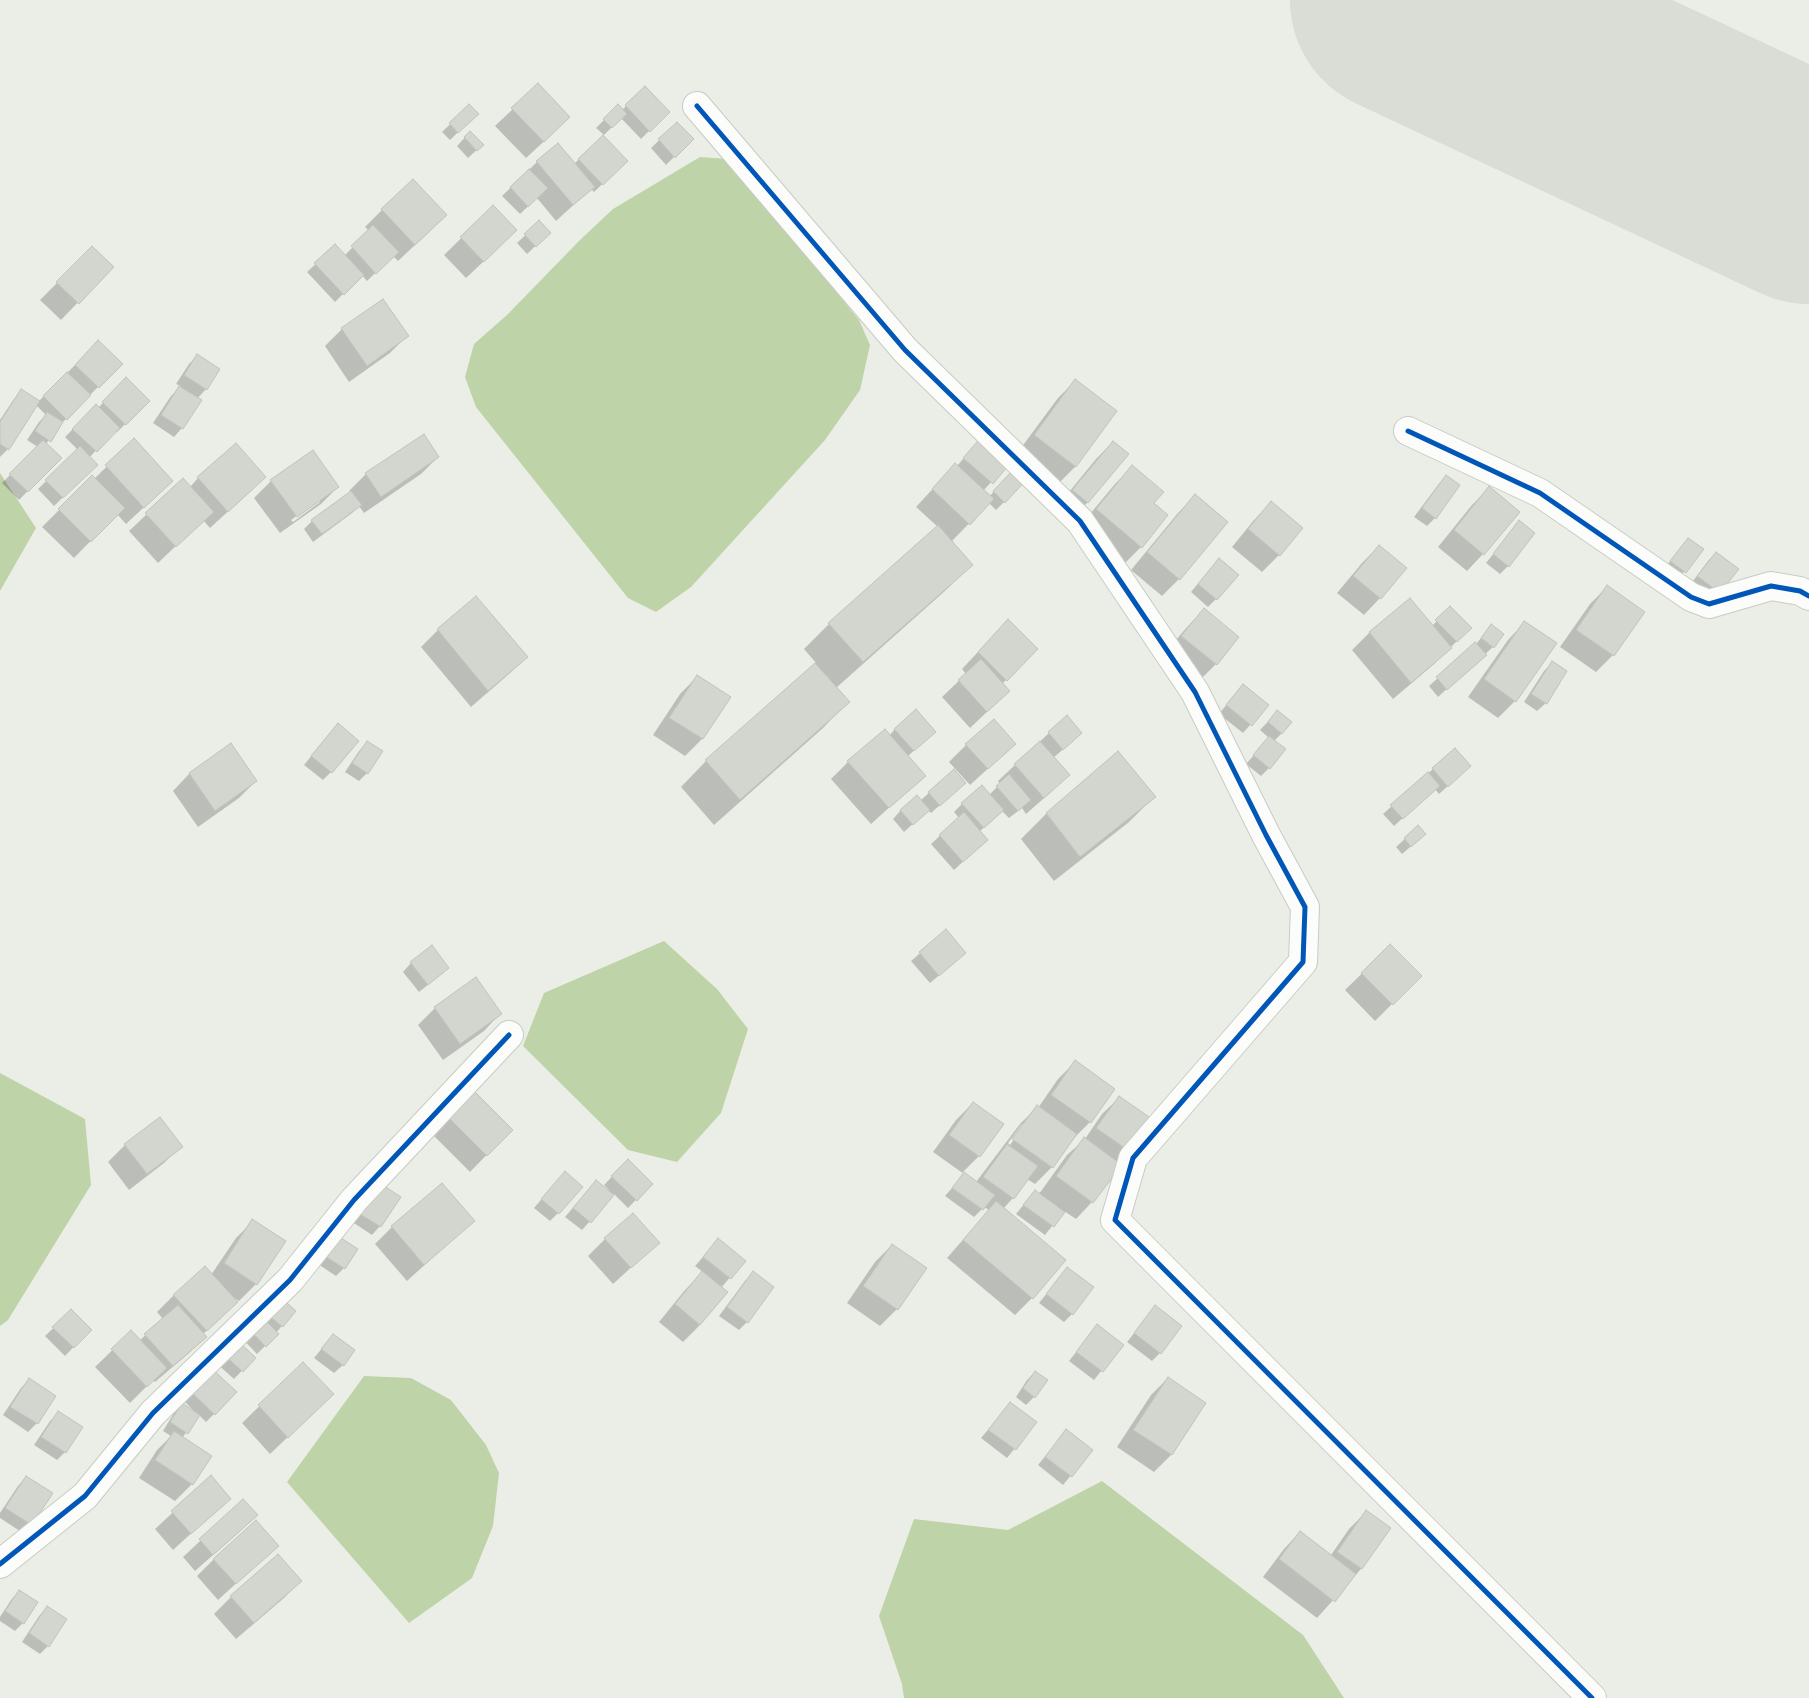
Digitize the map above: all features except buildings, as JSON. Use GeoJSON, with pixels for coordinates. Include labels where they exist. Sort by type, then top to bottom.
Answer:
{"type":"FeatureCollection","features":[{"type":"Feature","properties":{"kind":"street"},"geometry":{"type":"LineString","coordinates":[[697,106],[905,350],[1080,521],[1195,692],[1266,835],[1305,907],[1303,962],[1133,1158],[1115,1220],[1592,1698]]}},
{"type":"Feature","properties":{"kind":"street"},"geometry":{"type":"LineString","coordinates":[[1408,431],[1540,493],[1691,597],[1709,604],[1771,586],[1800,591],[1809,596]]}},
{"type":"Feature","properties":{"kind":"street"},"geometry":{"type":"LineString","coordinates":[[0,1564],[85,1496],[153,1413],[290,1280],[354,1200],[509,1035]]}},
{"type":"Feature","properties":{"kind":"shaded area"},"geometry":{"type":"Polygon","coordinates":[[[700,157],[728,159],[859,320],[870,345],[860,390],[825,440],[691,587],[656,612],[628,598],[476,407],[465,377],[474,344],[507,315],[613,209],[700,157]]]}},
{"type":"Feature","properties":{"kind":"shaded area"},"geometry":{"type":"Polygon","coordinates":[[[0,473],[36,528],[0,591],[0,473]]]}},
{"type":"Feature","properties":{"kind":"shaded area"},"geometry":{"type":"Polygon","coordinates":[[[664,941],[717,989],[748,1029],[721,1113],[677,1162],[628,1150],[523,1046],[544,993],[664,941]]]}},
{"type":"Feature","properties":{"kind":"shaded area"},"geometry":{"type":"Polygon","coordinates":[[[0,1073],[85,1119],[91,1185],[8,1320],[0,1326],[0,1073]]]}},
{"type":"Feature","properties":{"kind":"shaded area"},"geometry":{"type":"Polygon","coordinates":[[[364,1376],[411,1378],[451,1400],[486,1445],[499,1473],[493,1526],[472,1578],[409,1623],[287,1482],[364,1376]]]}},
{"type":"Feature","properties":{"kind":"shaded area"},"geometry":{"type":"Polygon","coordinates":[[[1102,1481],[1303,1635],[1344,1698],[904,1698],[902,1684],[879,1616],[914,1519],[1008,1530],[1102,1481]]]}},
{"type":"Feature","properties":{"kind":"runway"},"geometry":{"type":"LineString","coordinates":[[1404,0],[1809,190]]}},
{"type":"Feature","properties":{"kind":"cycle path"},"geometry":{"type":"LineString","coordinates":[[697,106],[905,350],[1080,521],[1195,692],[1266,835],[1305,907],[1303,962],[1133,1158],[1115,1220],[1592,1698]]}},
{"type":"Feature","properties":{"kind":"cycle path"},"geometry":{"type":"LineString","coordinates":[[1408,431],[1540,493],[1691,597],[1709,604],[1771,586],[1800,591],[1809,596]]}},
{"type":"Feature","properties":{"kind":"cycle path"},"geometry":{"type":"LineString","coordinates":[[0,1564],[85,1496],[153,1413],[290,1280],[354,1200],[509,1035]]}}]}
